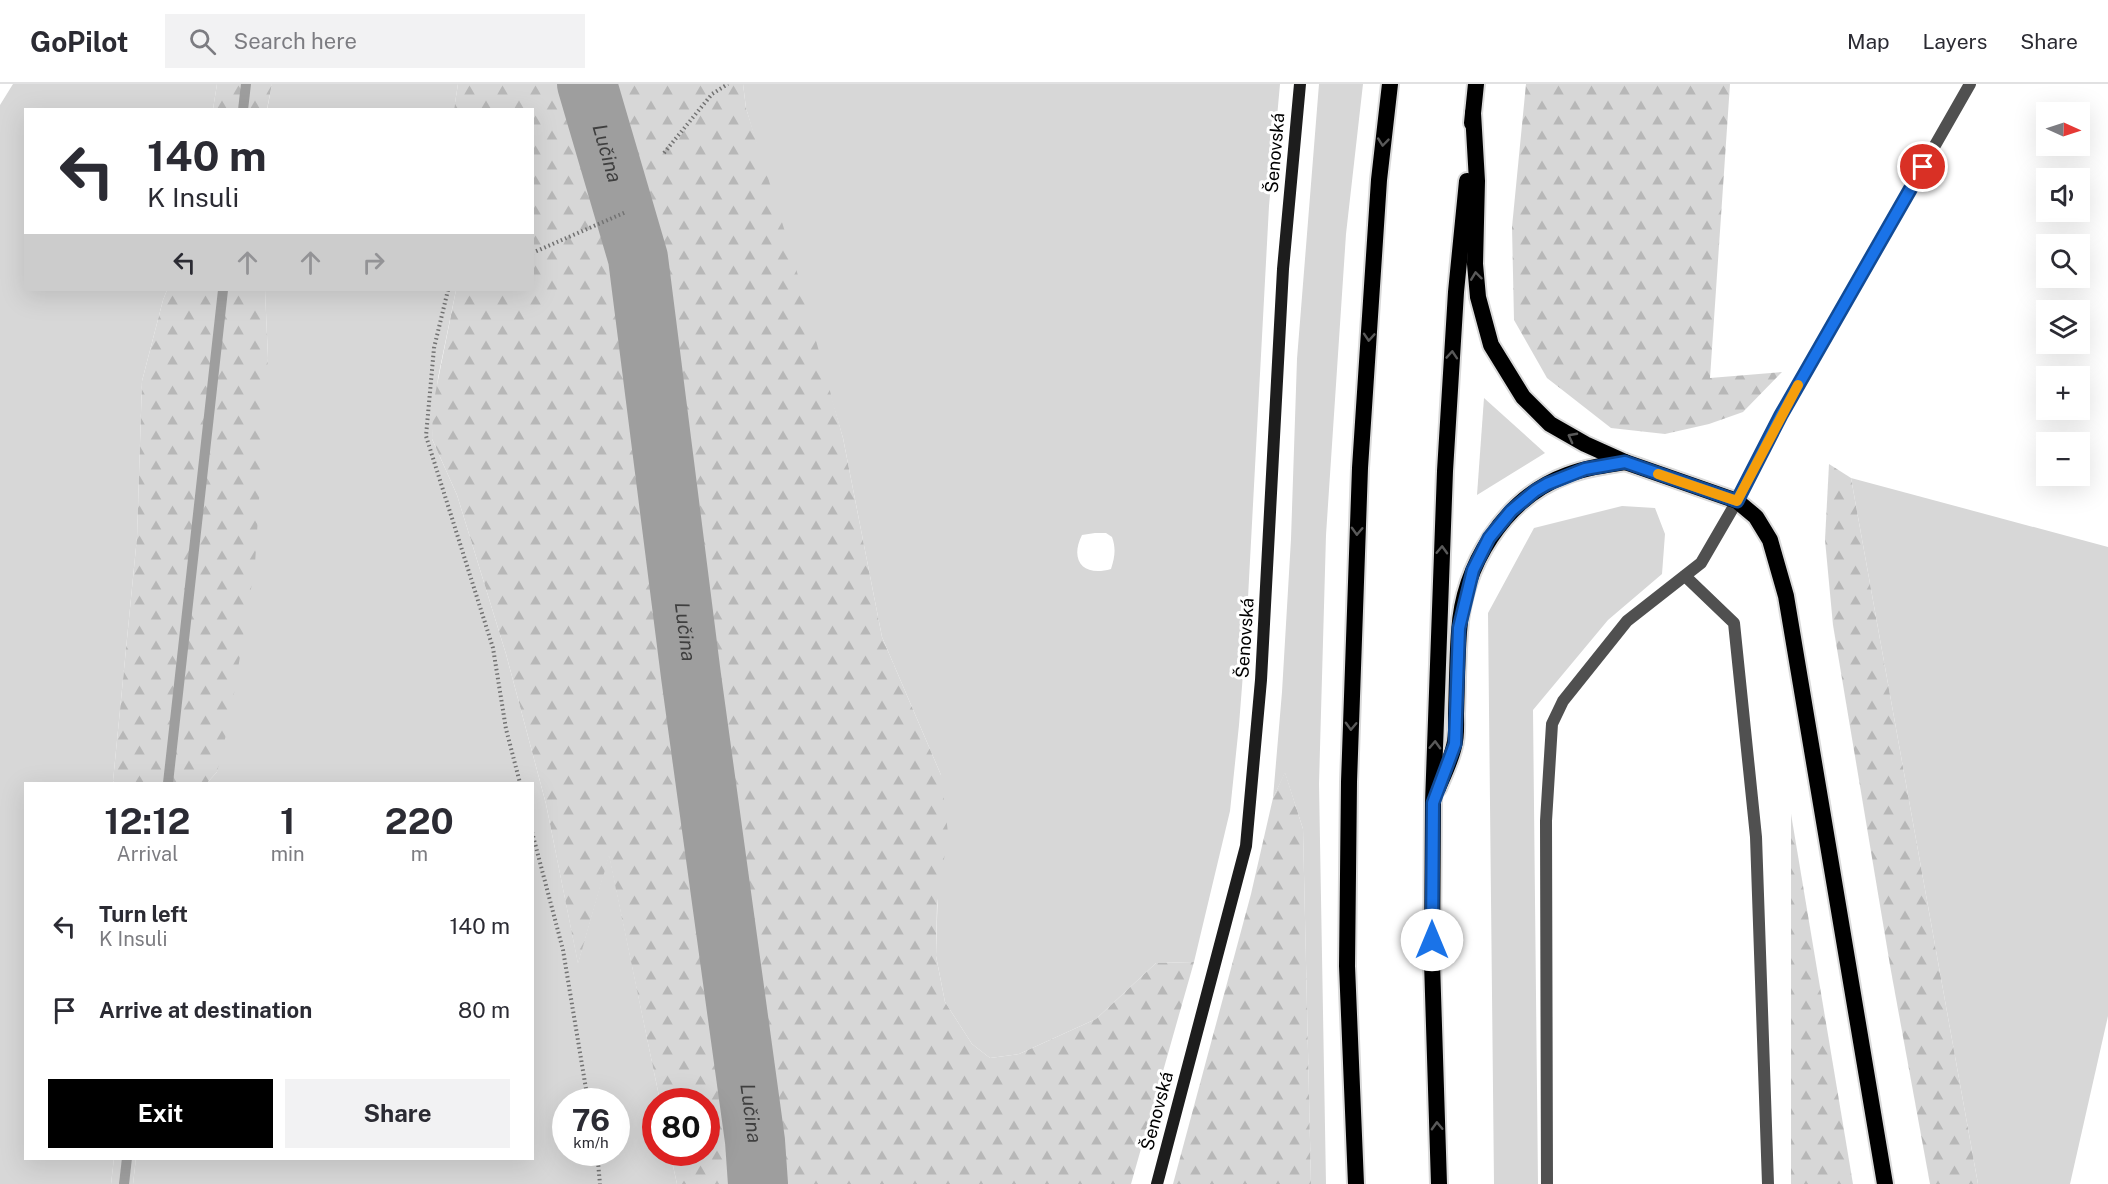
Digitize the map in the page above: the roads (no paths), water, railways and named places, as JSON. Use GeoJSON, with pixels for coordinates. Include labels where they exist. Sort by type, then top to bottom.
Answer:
{"type":"FeatureCollection","features":[{"type":"Feature","properties":{"kind":"highway"},"geometry":{"type":"LineString","coordinates":[[1356,1184],[1347,966],[1349,782],[1360,468],[1379,180],[1390,84]]}},
{"type":"Feature","properties":{"kind":"highway"},"geometry":{"type":"LineString","coordinates":[[1439,1184],[1432,962],[1433,803],[1445,471],[1456,292],[1476,84]]}},
{"type":"Feature","properties":{"kind":"highway"},"geometry":{"type":"LineString","coordinates":[[1473,113],[1477,180],[1474,264],[1478,297],[1491,345],[1523,397],[1541,417],[1560,431],[1625,462],[1737,501],[1756,517],[1770,540],[1786,596],[1885,1184]]}},
{"type":"Feature","properties":{"kind":"highway"},"geometry":{"type":"LineString","coordinates":[[1433,803],[1455,744],[1459,628],[1468,587],[1480,553],[1511,511],[1535,491],[1566,475],[1625,462]]}},
{"type":"Feature","properties":{"kind":"main road","name":"Šenovská"},"geometry":{"type":"LineString","coordinates":[[1157,1184],[1246,846],[1261,680],[1282,269],[1300,84]]}},
{"type":"Feature","properties":{"kind":"street"},"geometry":{"type":"LineString","coordinates":[[1547,1184],[1546,821],[1552,724],[1563,701],[1627,621],[1701,563],[1737,501],[1781,415],[1970,84]]}},
{"type":"Feature","properties":{"kind":"street"},"geometry":{"type":"LineString","coordinates":[[1685,576],[1734,623],[1756,837],[1768,1184]]}},
{"type":"Feature","properties":{"kind":"waterway"},"geometry":{"type":"LineString","coordinates":[[243,108],[246,84]]}},
{"type":"Feature","properties":{"kind":"waterway","name":"Lučina"},"geometry":{"type":"LineString","coordinates":[[587,84],[638,258],[691,676],[755,1141],[758,1184]]}},
{"type":"Feature","properties":{"kind":"waterway"},"geometry":{"type":"LineString","coordinates":[[168,782],[223,291]]}},
{"type":"Feature","properties":{"kind":"waterway"},"geometry":{"type":"LineString","coordinates":[[124,1184],[127,1160]]}}]}
